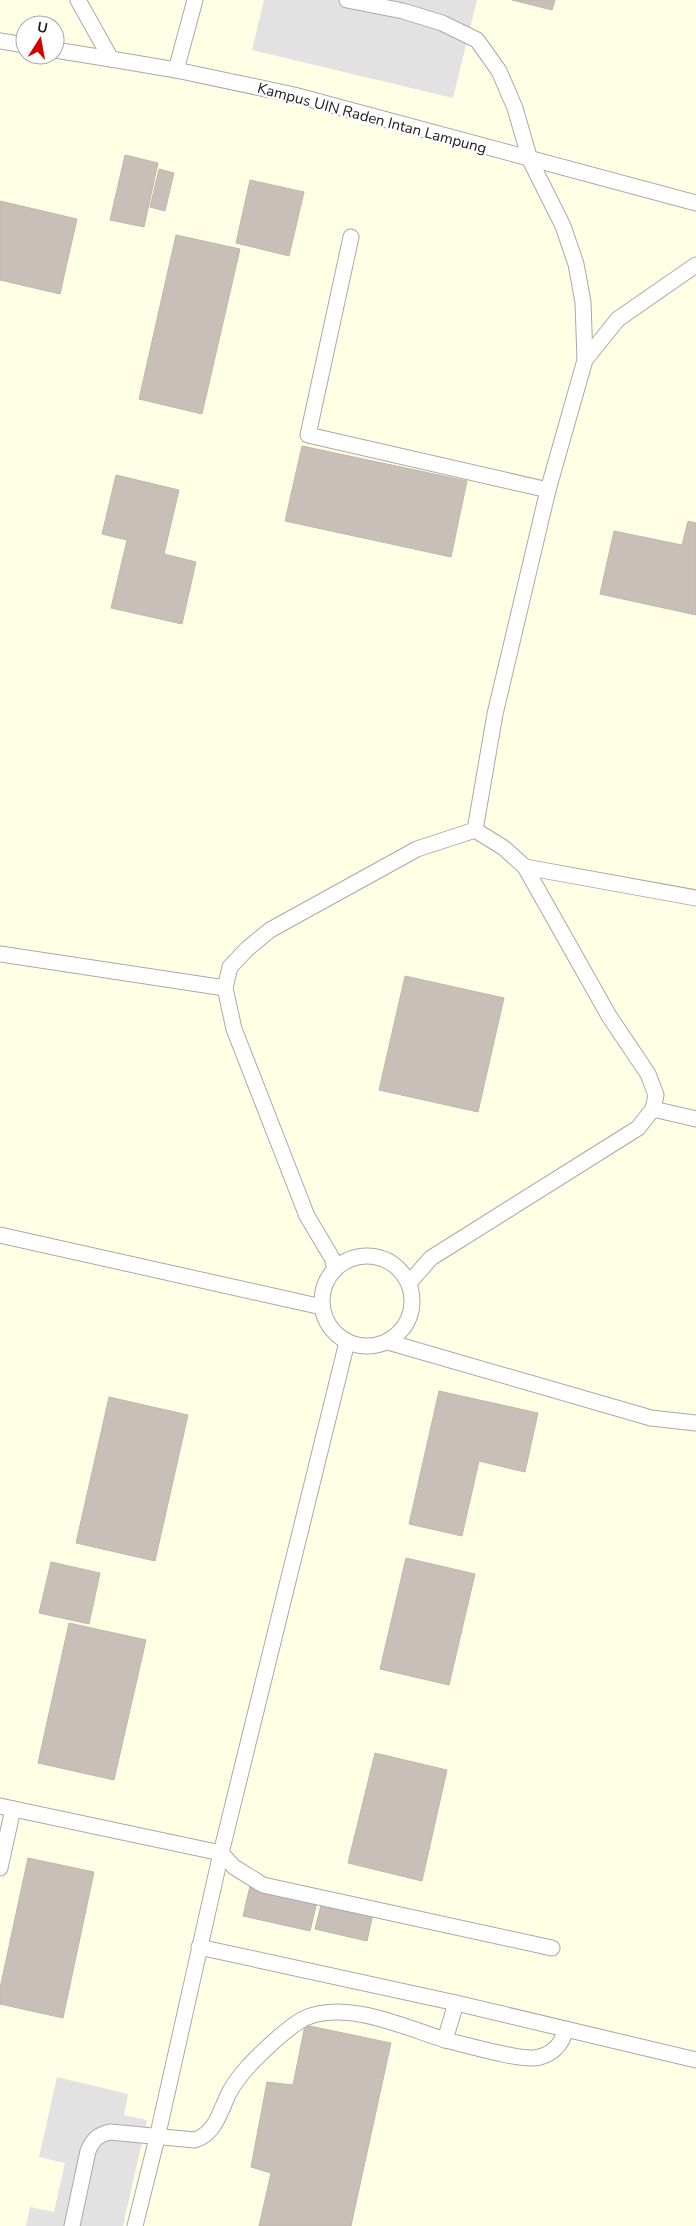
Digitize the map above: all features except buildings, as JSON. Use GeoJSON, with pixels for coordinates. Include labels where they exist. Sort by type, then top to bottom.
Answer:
{"type":"FeatureCollection","features":[{"type":"Feature","properties":{"kind":"lane"},"geometry":{"type":"LineString","coordinates":[[78,0],[111,59]]}},
{"type":"Feature","properties":{"kind":"lane"},"geometry":{"type":"LineString","coordinates":[[176,70],[195,0]]}},
{"type":"Feature","properties":{"kind":"lane"},"geometry":{"type":"LineString","coordinates":[[348,0],[403,11],[442,23],[478,40],[498,71],[515,108],[530,160],[562,226],[576,264],[583,302],[585,360],[548,490],[495,714],[476,830]]}},
{"type":"Feature","properties":{"kind":"lane"},"geometry":{"type":"LineString","coordinates":[[0,41],[15,43]]}},
{"type":"Feature","properties":{"kind":"lane","name":"Kampus UIN Raden Intan Lampung"},"geometry":{"type":"LineString","coordinates":[[65,52],[176,70],[294,95],[530,160],[696,203]]}},
{"type":"Feature","properties":{"kind":"lane"},"geometry":{"type":"LineString","coordinates":[[351,237],[308,435],[548,490]]}},
{"type":"Feature","properties":{"kind":"lane"},"geometry":{"type":"LineString","coordinates":[[585,360],[618,319],[696,265]]}},
{"type":"Feature","properties":{"kind":"lane"},"geometry":{"type":"LineString","coordinates":[[409,1284],[432,1258],[638,1128],[653,1110],[656,1095],[648,1074],[609,1016],[525,867],[504,848],[476,830]]}},
{"type":"Feature","properties":{"kind":"lane"},"geometry":{"type":"LineString","coordinates":[[335,1269],[332,1258],[307,1216],[234,1029],[225,988],[230,967],[247,949],[270,930],[417,849],[476,830]]}},
{"type":"Feature","properties":{"kind":"lane"},"geometry":{"type":"LineString","coordinates":[[525,867],[696,898]]}},
{"type":"Feature","properties":{"kind":"lane"},"geometry":{"type":"LineString","coordinates":[[0,954],[225,988]]}},
{"type":"Feature","properties":{"kind":"lane"},"geometry":{"type":"LineString","coordinates":[[653,1110],[696,1119]]}},
{"type":"Feature","properties":{"kind":"lane"},"geometry":{"type":"LineString","coordinates":[[0,1235],[322,1307]]}},
{"type":"Feature","properties":{"kind":"lane"},"geometry":{"type":"LineString","coordinates":[[356,1257],[377,1258],[388,1261],[400,1270],[409,1284],[412,1298],[411,1314],[404,1328],[388,1342],[378,1346],[362,1346],[347,1342],[334,1333],[325,1320],[322,1307],[322,1293],[326,1280],[335,1269],[356,1257]]}},
{"type":"Feature","properties":{"kind":"lane"},"geometry":{"type":"LineString","coordinates":[[135,2226],[157,2138],[221,1853],[347,1342]]}},
{"type":"Feature","properties":{"kind":"lane"},"geometry":{"type":"LineString","coordinates":[[388,1342],[651,1418],[696,1423]]}},
{"type":"Feature","properties":{"kind":"lane"},"geometry":{"type":"LineString","coordinates":[[0,1868],[6,1808],[221,1853],[234,1867],[263,1884],[552,1948]]}},
{"type":"Feature","properties":{"kind":"lane"},"geometry":{"type":"LineString","coordinates":[[199,1947],[456,2003],[696,2060]]}},
{"type":"Feature","properties":{"kind":"lane"},"geometry":{"type":"LineString","coordinates":[[445,2040],[456,2003]]}},
{"type":"Feature","properties":{"kind":"lane"},"geometry":{"type":"LineString","coordinates":[[72,2226],[92,2141],[100,2134],[110,2132],[157,2138],[195,2140],[204,2137],[211,2130],[230,2091],[255,2058],[283,2033],[304,2018],[328,2013],[356,2014],[445,2040],[532,2058],[551,2052],[564,2037],[565,2029]]}},
{"type":"Feature","properties":{"kind":"shaded area"},"geometry":{"type":"Polygon","coordinates":[[[0,0],[696,0],[696,2226],[0,2226],[0,0]]]}},
{"type":"Feature","properties":{"kind":"shaded area"},"geometry":{"type":"Polygon","coordinates":[[[264,0],[477,0],[453,98],[252,50],[264,0]]]}},
{"type":"Feature","properties":{"kind":"shaded area"},"geometry":{"type":"Polygon","coordinates":[[[57,2077],[128,2094],[124,2115],[147,2120],[123,2226],[26,2226],[30,2207],[54,2212],[65,2163],[39,2157],[57,2077]]]}}]}
